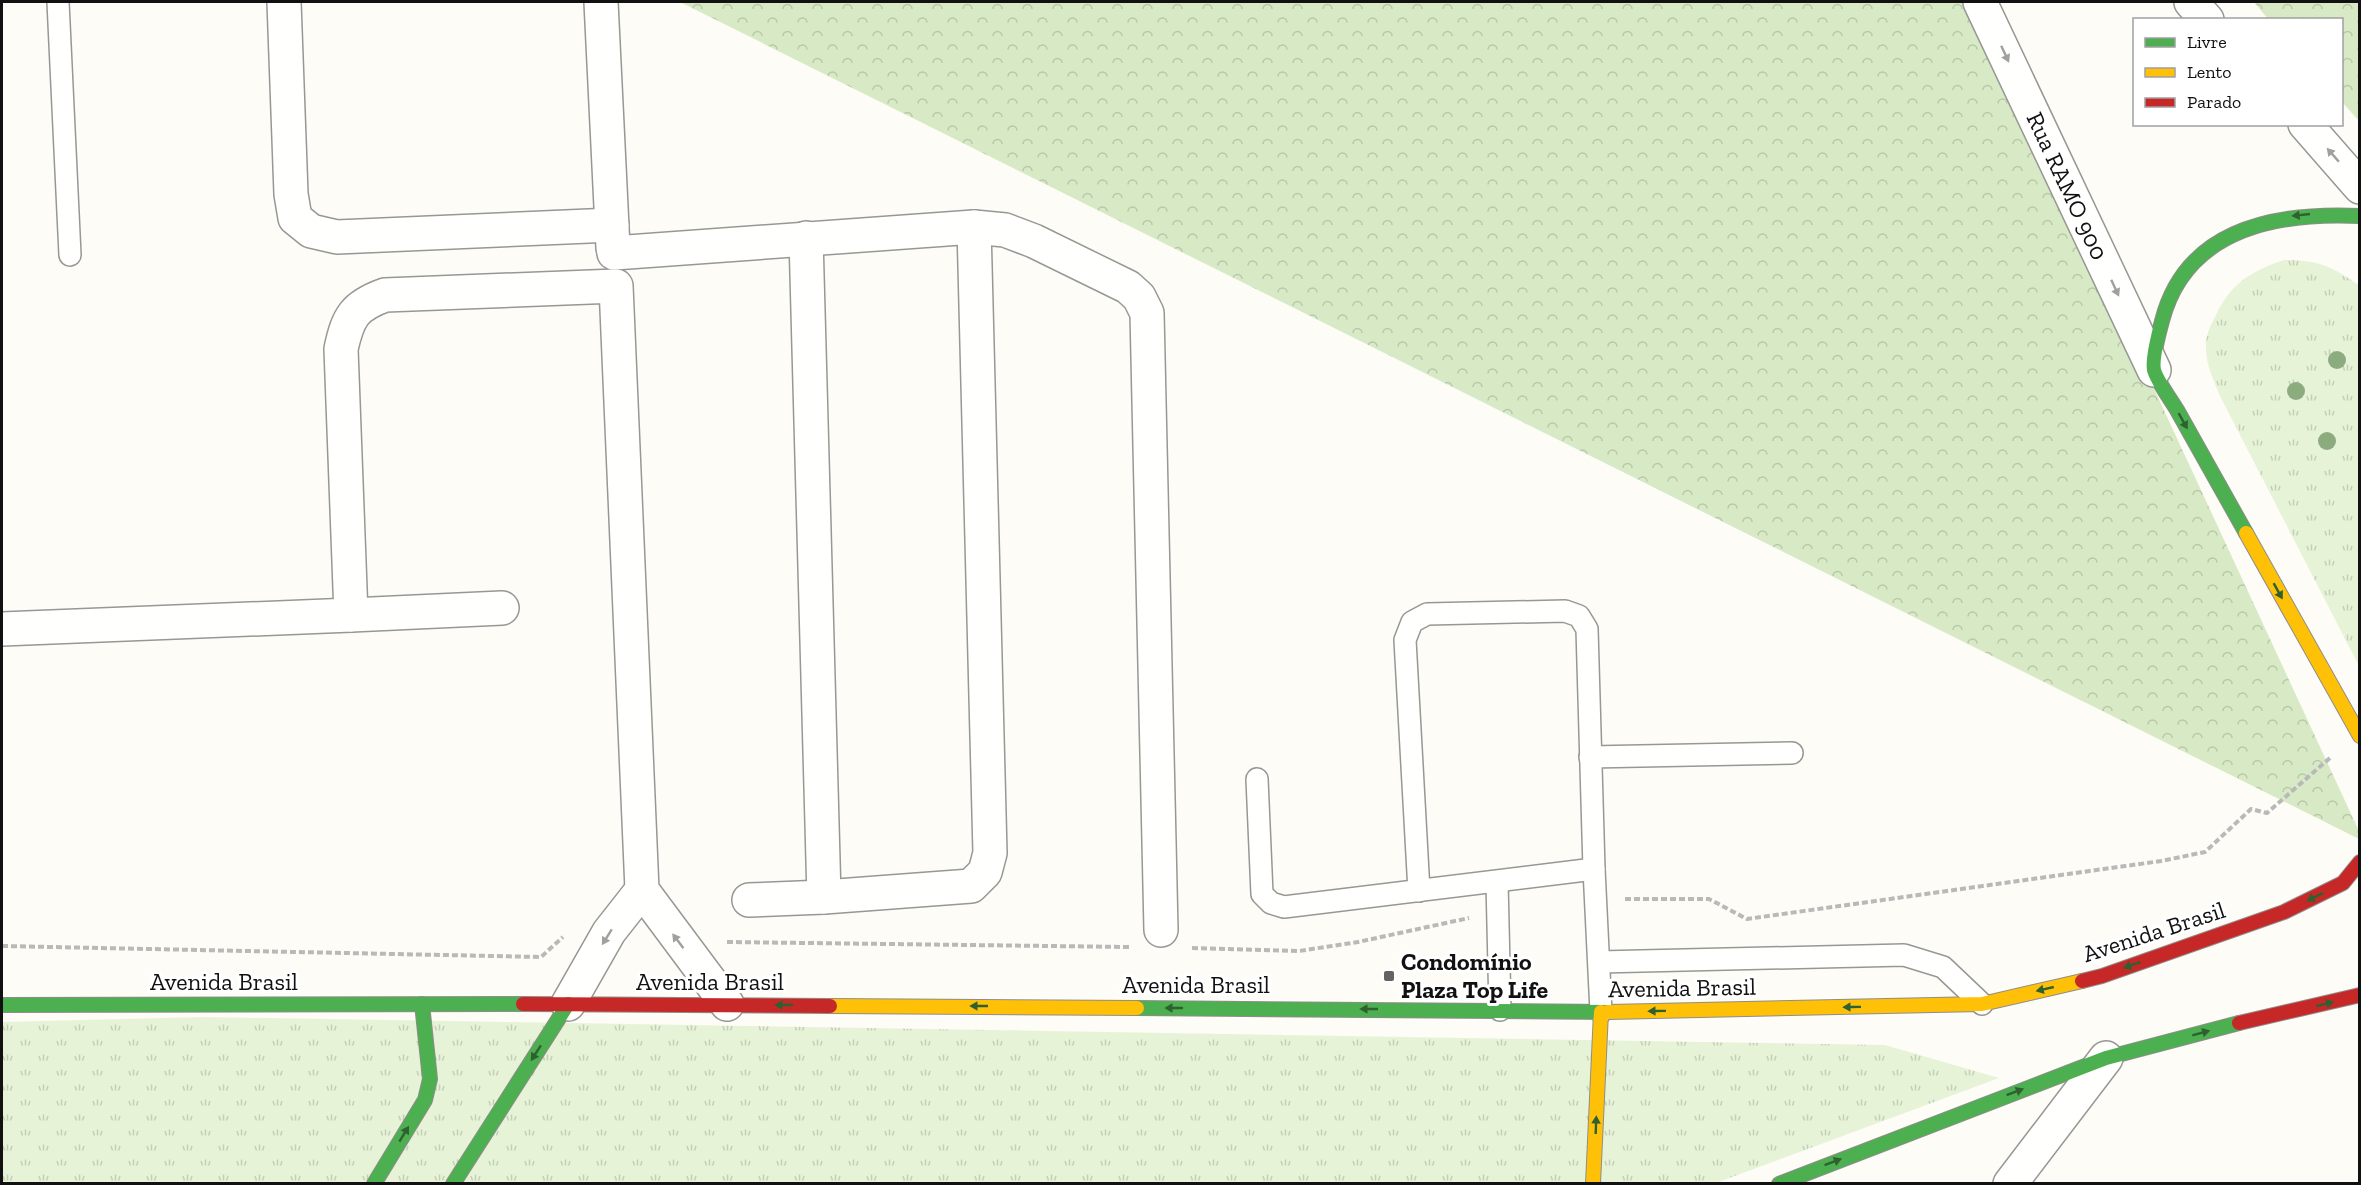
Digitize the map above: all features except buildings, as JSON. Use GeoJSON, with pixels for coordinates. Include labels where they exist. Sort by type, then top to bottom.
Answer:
{"type":"FeatureCollection","features":[{"type":"Feature","properties":{"kind":"street"},"geometry":{"type":"LineString","coordinates":[[284,2],[291,194],[295,218],[311,231],[337,237],[806,238],[974,227],[1005,231],[1034,241],[1128,287],[1139,297],[1147,313],[1161,930]]}},
{"type":"Feature","properties":{"kind":"street"},"geometry":{"type":"LineString","coordinates":[[602,2],[642,890],[727,1005]]}},
{"type":"Feature","properties":{"kind":"street","name":"Rua RAMO 900"},"geometry":{"type":"LineString","coordinates":[[1981,2],[2154,370]]}},
{"type":"Feature","properties":{"kind":"street"},"geometry":{"type":"LineString","coordinates":[[2191,2],[2206,18]]}},
{"type":"Feature","properties":{"kind":"street"},"geometry":{"type":"LineString","coordinates":[[2307,126],[2360,187]]}},
{"type":"Feature","properties":{"kind":"street"},"geometry":{"type":"LineString","coordinates":[[2360,216],[2310,214],[2275,218],[2227,236],[2205,252],[2184,273],[2170,296],[2162,320],[2154,370],[2360,736]]}},
{"type":"Feature","properties":{"kind":"street"},"geometry":{"type":"LineString","coordinates":[[749,900],[824,897],[971,885],[986,872],[990,853],[974,227]]}},
{"type":"Feature","properties":{"kind":"street"},"geometry":{"type":"LineString","coordinates":[[806,238],[824,897]]}},
{"type":"Feature","properties":{"kind":"street"},"geometry":{"type":"LineString","coordinates":[[351,615],[341,349],[346,324],[364,302],[386,295],[615,286]]}},
{"type":"Feature","properties":{"kind":"street"},"geometry":{"type":"LineString","coordinates":[[2,629],[502,608]]}},
{"type":"Feature","properties":{"kind":"street","name":"Avenida Brasil"},"geometry":{"type":"LineString","coordinates":[[2,1005],[568,1004],[1601,1012],[1982,1004],[2102,976],[2284,912],[2343,883],[2360,862]]}},
{"type":"Feature","properties":{"kind":"street"},"geometry":{"type":"LineString","coordinates":[[453,1184],[568,1004],[609,932],[642,890]]}},
{"type":"Feature","properties":{"kind":"street"},"geometry":{"type":"LineString","coordinates":[[1779,1184],[2106,1058],[2360,995]]}},
{"type":"Feature","properties":{"kind":"street"},"geometry":{"type":"LineString","coordinates":[[374,1184],[425,1100],[430,1078],[422,1004]]}},
{"type":"Feature","properties":{"kind":"street"},"geometry":{"type":"LineString","coordinates":[[1593,1184],[1601,1012]]}},
{"type":"Feature","properties":{"kind":"street"},"geometry":{"type":"LineString","coordinates":[[2251,1022],[2316,1021]]}},
{"type":"Feature","properties":{"kind":"street"},"geometry":{"type":"LineString","coordinates":[[2010,1184],[2106,1058]]}},
{"type":"Feature","properties":{"kind":"lane"},"geometry":{"type":"LineString","coordinates":[[58,2],[70,255]]}},
{"type":"Feature","properties":{"kind":"lane"},"geometry":{"type":"LineString","coordinates":[[1419,891],[1405,640],[1413,622],[1427,614],[1564,611],[1579,616],[1587,629],[1601,1012]]}},
{"type":"Feature","properties":{"kind":"lane"},"geometry":{"type":"LineString","coordinates":[[1590,757],[1792,753]]}},
{"type":"Feature","properties":{"kind":"lane"},"geometry":{"type":"LineString","coordinates":[[1257,779],[1262,894],[1271,903],[1284,907],[1594,869]]}},
{"type":"Feature","properties":{"kind":"lane"},"geometry":{"type":"LineString","coordinates":[[1497,882],[1500,1010]]}},
{"type":"Feature","properties":{"kind":"lane"},"geometry":{"type":"LineString","coordinates":[[1599,962],[1904,955],[1943,967],[1982,1004]]}},
{"type":"Feature","properties":{"kind":"green space"},"geometry":{"type":"Polygon","coordinates":[[[680,2],[1964,2],[2105,283],[2359,831],[2359,839],[680,2]]]}},
{"type":"Feature","properties":{"kind":"green space"},"geometry":{"type":"Polygon","coordinates":[[[2254,2],[2359,2],[2359,121],[2343,103],[2343,18],[2267,18],[2254,2]]]}},
{"type":"Feature","properties":{"kind":"green space"},"geometry":{"type":"Polygon","coordinates":[[[2284,260],[2307,261],[2324,265],[2359,285],[2359,666],[2220,396],[2207,361],[2208,332],[2227,296],[2252,274],[2284,260]]]}},
{"type":"Feature","properties":{"kind":"green space"},"geometry":{"type":"Polygon","coordinates":[[[203,1017],[1885,1045],[1999,1078],[1716,1183],[2,1184],[2,1022],[203,1017]]]}},
{"type":"Feature","properties":{"kind":"traffic: fast"},"geometry":{"type":"LineString","coordinates":[[2246,533],[2154,370],[2156,346],[2162,321],[2174,290],[2191,265],[2213,246],[2239,232],[2267,223],[2297,218],[2360,216]]}},
{"type":"Feature","properties":{"kind":"traffic: fast"},"geometry":{"type":"LineString","coordinates":[[374,1184],[425,1100],[430,1079],[422,1004]]}},
{"type":"Feature","properties":{"kind":"traffic: fast"},"geometry":{"type":"LineString","coordinates":[[2,1005],[523,1004]]}},
{"type":"Feature","properties":{"kind":"traffic: fast"},"geometry":{"type":"LineString","coordinates":[[453,1184],[568,1004]]}},
{"type":"Feature","properties":{"kind":"traffic: fast"},"geometry":{"type":"LineString","coordinates":[[1137,1008],[1608,1012]]}},
{"type":"Feature","properties":{"kind":"traffic: fast"},"geometry":{"type":"LineString","coordinates":[[1779,1184],[2106,1058],[2239,1023]]}},
{"type":"Feature","properties":{"kind":"traffic: slow"},"geometry":{"type":"LineString","coordinates":[[2246,533],[2360,736]]}},
{"type":"Feature","properties":{"kind":"traffic: slow"},"geometry":{"type":"LineString","coordinates":[[1608,1012],[1982,1004],[2082,981]]}},
{"type":"Feature","properties":{"kind":"traffic: slow"},"geometry":{"type":"LineString","coordinates":[[830,1006],[1137,1008]]}},
{"type":"Feature","properties":{"kind":"traffic: slow"},"geometry":{"type":"LineString","coordinates":[[1593,1184],[1601,1012]]}},
{"type":"Feature","properties":{"kind":"traffic: jam"},"geometry":{"type":"LineString","coordinates":[[2082,981],[2284,912],[2343,883],[2360,862]]}},
{"type":"Feature","properties":{"kind":"traffic: jam"},"geometry":{"type":"LineString","coordinates":[[2239,1023],[2360,995]]}},
{"type":"Feature","properties":{"kind":"traffic: jam"},"geometry":{"type":"LineString","coordinates":[[523,1004],[830,1006]]}},
{"type":"Feature","properties":{"kind":"place","name":"Condomínio Plaza Top Life"},"geometry":{"type":"Point","coordinates":[1389,976]}}]}
